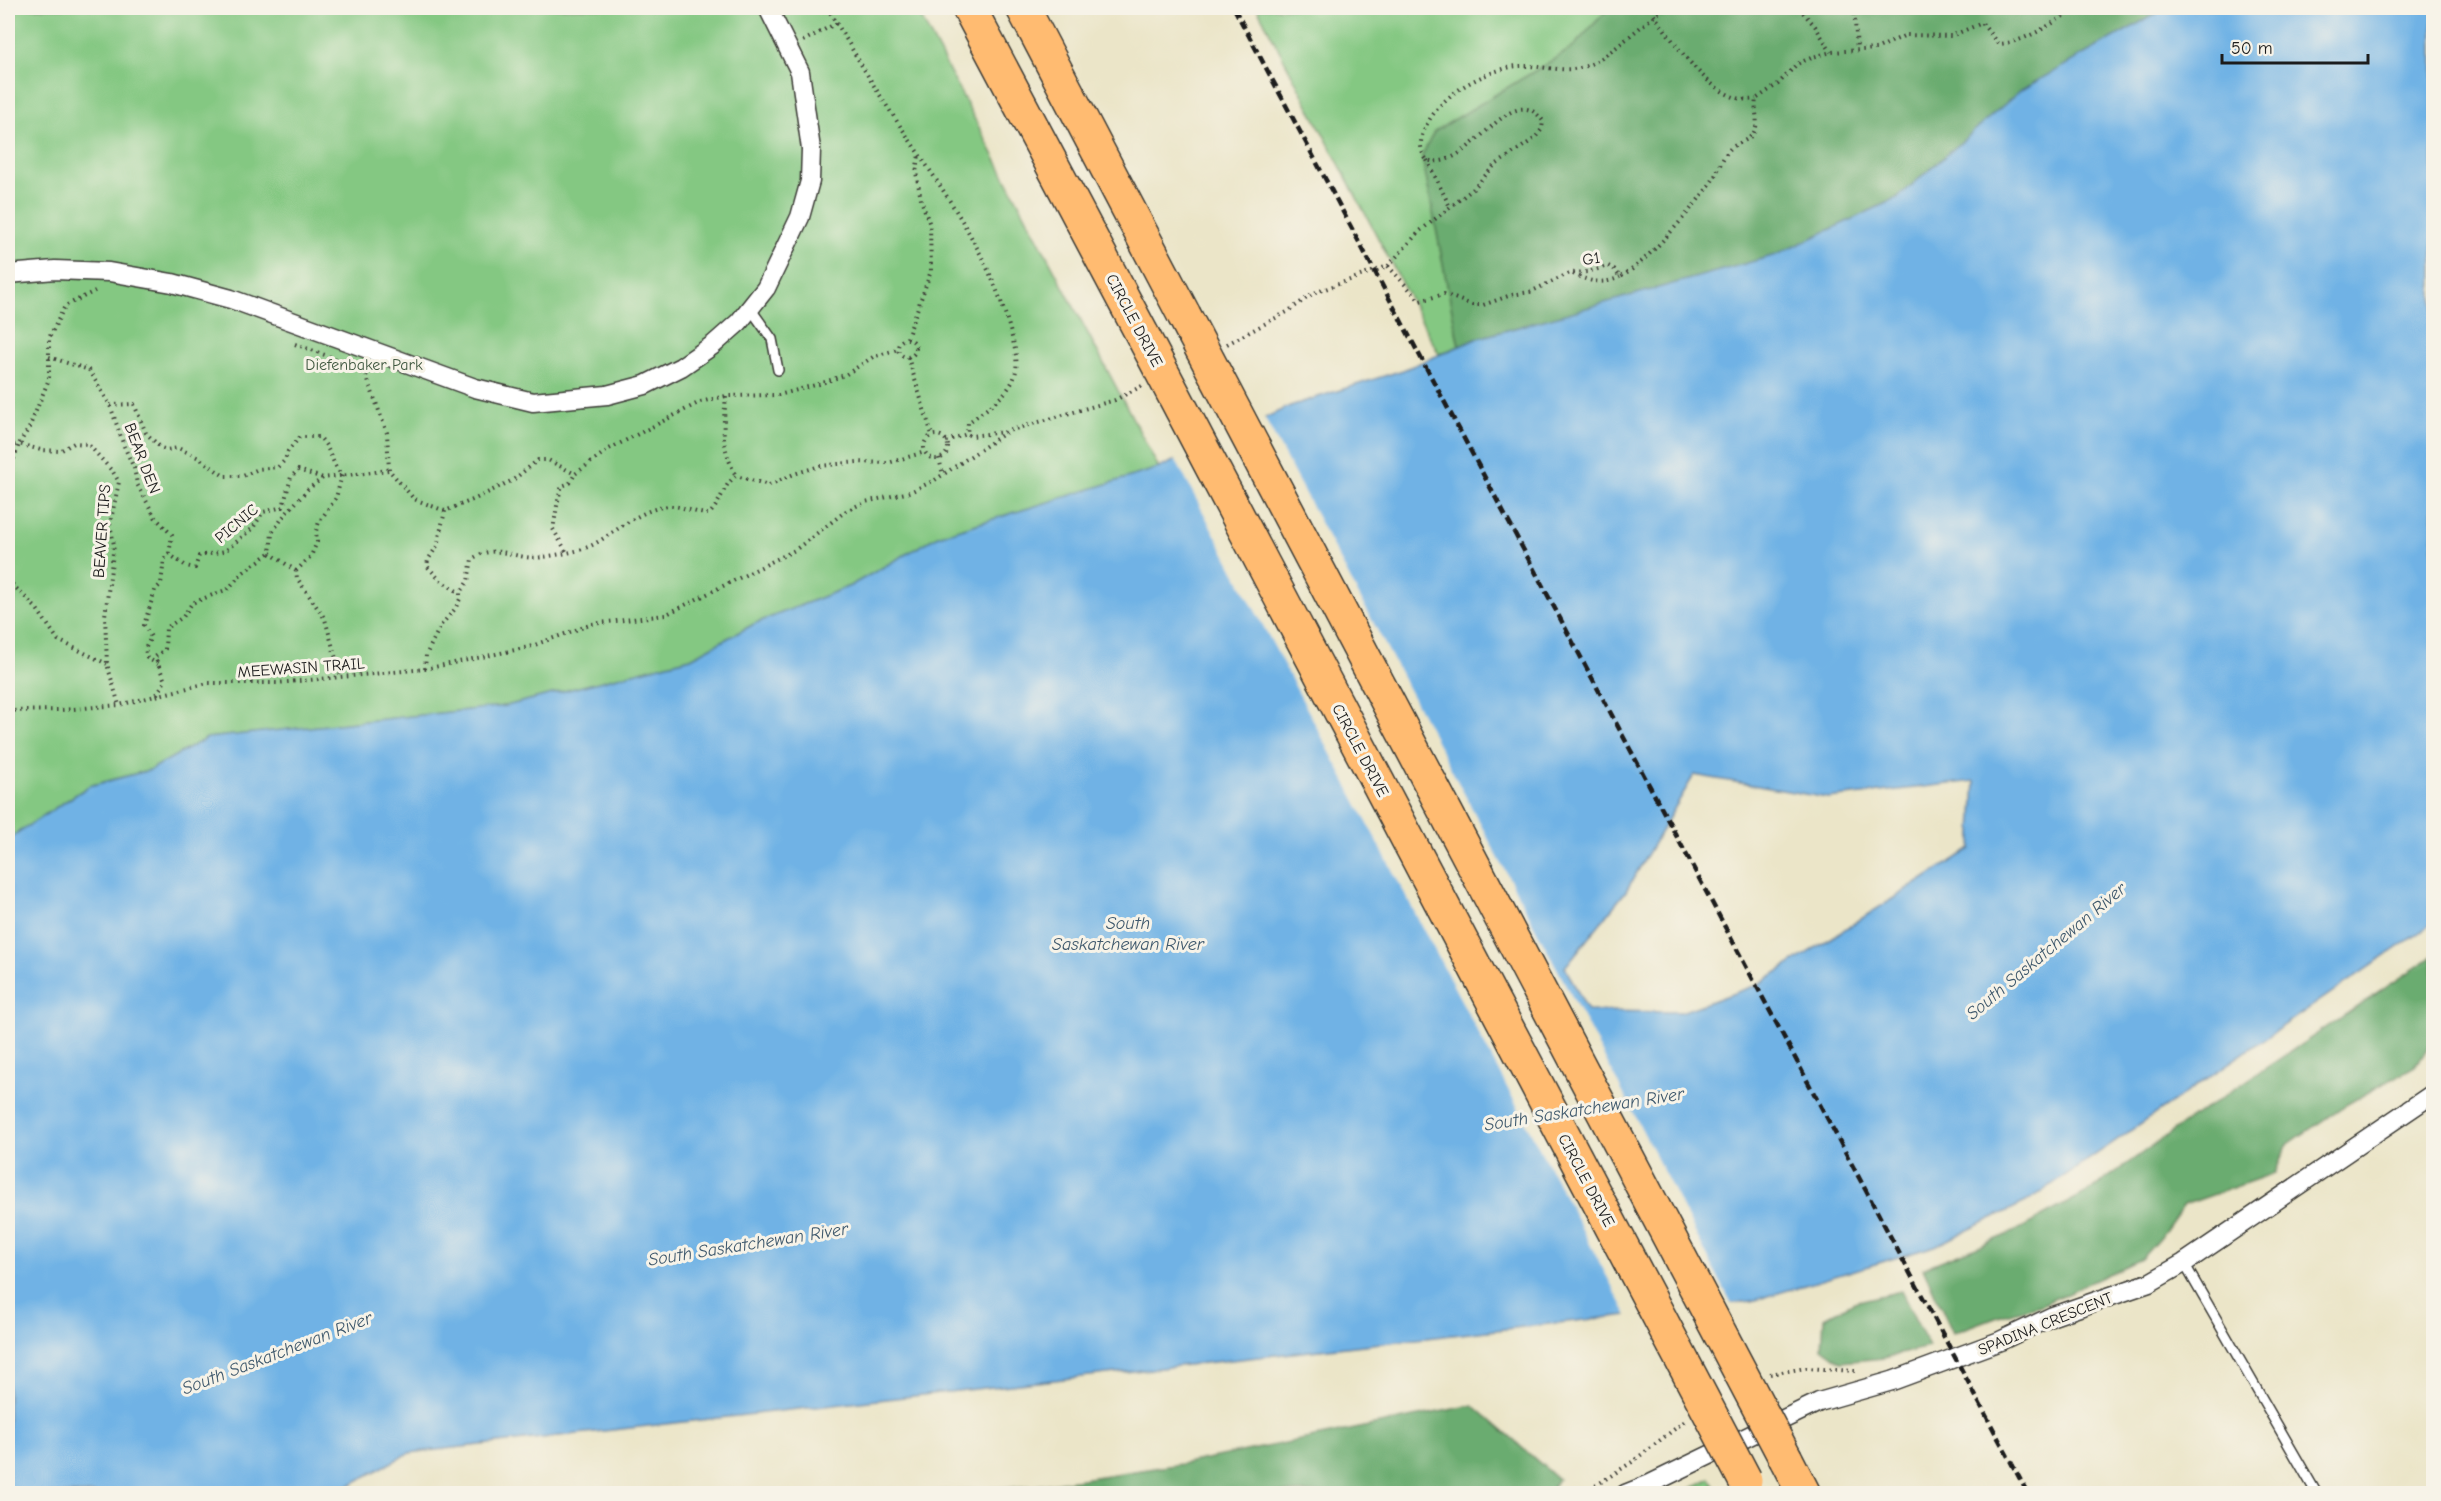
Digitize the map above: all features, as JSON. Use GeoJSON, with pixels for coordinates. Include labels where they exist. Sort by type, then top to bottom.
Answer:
{"type":"FeatureCollection","features":[{"type":"Feature","properties":{"kind":"highway","name":"CIRCLE DRIVE"},"geometry":{"type":"LineString","coordinates":[[969,8],[1748,1487]]}},
{"type":"Feature","properties":{"kind":"highway"},"geometry":{"type":"LineString","coordinates":[[1023,8],[1804,1494]]}},
{"type":"Feature","properties":{"kind":"street"},"geometry":{"type":"LineString","coordinates":[[8,274],[55,270],[109,272],[172,283],[231,298],[475,388],[533,402],[606,395],[645,385],[681,367],[713,345],[739,322],[766,288],[801,218],[810,181],[811,149],[800,72],[768,8]]}},
{"type":"Feature","properties":{"kind":"street","name":"SPADINA CRESCENT"},"geometry":{"type":"LineString","coordinates":[[1625,1494],[1819,1402],[1892,1381],[1958,1358],[2053,1316],[2149,1283],[2184,1263],[2433,1093]]}},
{"type":"Feature","properties":{"kind":"lane"},"geometry":{"type":"LineString","coordinates":[[750,308],[772,339],[778,370]]}},
{"type":"Feature","properties":{"kind":"lane"},"geometry":{"type":"LineString","coordinates":[[2184,1263],[2317,1494]]}},
{"type":"Feature","properties":{"kind":"path"},"geometry":{"type":"LineString","coordinates":[[827,8],[876,90],[969,232],[1001,297],[1017,356],[1016,373],[1012,383],[1003,393],[968,423],[967,434]]}},
{"type":"Feature","properties":{"kind":"path"},"geometry":{"type":"LineString","coordinates":[[1578,69],[1594,62],[1666,8]]}},
{"type":"Feature","properties":{"kind":"path"},"geometry":{"type":"LineString","coordinates":[[1799,8],[1815,26],[1832,52]]}},
{"type":"Feature","properties":{"kind":"path"},"geometry":{"type":"LineString","coordinates":[[1854,8],[1857,49]]}},
{"type":"Feature","properties":{"kind":"path"},"geometry":{"type":"LineString","coordinates":[[1654,15],[1706,79],[1728,95],[1744,101],[1756,99],[1778,84],[1797,64],[1832,52],[1876,49],[1906,35],[1951,36],[1982,23],[1998,44],[2010,44],[2060,19],[2075,8]]}},
{"type":"Feature","properties":{"kind":"path"},"geometry":{"type":"LineString","coordinates":[[790,49],[837,22]]}},
{"type":"Feature","properties":{"kind":"path","name":"G1"},"geometry":{"type":"LineString","coordinates":[[1388,266],[1420,301],[1444,294],[1472,305],[1483,305],[1511,295],[1530,292],[1570,273],[1588,272],[1608,266],[1620,277],[1629,273],[1667,236],[1711,182],[1730,150],[1755,132],[1756,99]]}},
{"type":"Feature","properties":{"kind":"path"},"geometry":{"type":"LineString","coordinates":[[907,338],[931,271],[930,225],[921,200],[916,172],[920,154]]}},
{"type":"Feature","properties":{"kind":"path"},"geometry":{"type":"LineString","coordinates":[[1427,160],[1450,207]]}},
{"type":"Feature","properties":{"kind":"path"},"geometry":{"type":"LineString","coordinates":[[1570,273],[1590,282],[1607,282],[1620,277]]}},
{"type":"Feature","properties":{"kind":"path"},"geometry":{"type":"LineString","coordinates":[[8,476],[49,379],[49,338],[65,306],[93,291],[104,291]]}},
{"type":"Feature","properties":{"kind":"path"},"geometry":{"type":"LineString","coordinates":[[907,338],[914,341],[917,347],[914,354],[908,357],[900,354],[898,348],[900,341],[907,338]]}},
{"type":"Feature","properties":{"kind":"path"},"geometry":{"type":"LineString","coordinates":[[284,339],[336,359],[366,375],[387,433],[389,470],[414,500],[445,511],[513,480],[538,460],[548,460],[575,474]]}},
{"type":"Feature","properties":{"kind":"path"},"geometry":{"type":"LineString","coordinates":[[567,552],[553,529],[557,500],[562,486],[570,483],[575,474],[609,449],[700,402],[726,396],[779,395],[845,375],[873,357],[898,348]]}},
{"type":"Feature","properties":{"kind":"path","name":"BEAR DEN"},"geometry":{"type":"LineString","coordinates":[[49,357],[89,370],[110,405],[134,468],[137,484],[155,517],[172,535],[168,554]]}},
{"type":"Feature","properties":{"kind":"path"},"geometry":{"type":"LineString","coordinates":[[908,357],[932,435]]}},
{"type":"Feature","properties":{"kind":"path"},"geometry":{"type":"LineString","coordinates":[[726,396],[722,435],[728,460],[736,476],[769,485],[820,466],[857,462],[888,463],[925,452]]}},
{"type":"Feature","properties":{"kind":"path"},"geometry":{"type":"LineString","coordinates":[[110,405],[134,404],[146,433],[161,448],[167,450],[178,448],[199,458],[224,476],[243,476],[258,469],[278,467],[300,437],[309,435],[319,437],[328,446],[334,467],[342,476]]}},
{"type":"Feature","properties":{"kind":"path"},"geometry":{"type":"LineString","coordinates":[[946,441],[967,434],[977,436],[1008,431]]}},
{"type":"Feature","properties":{"kind":"path"},"geometry":{"type":"LineString","coordinates":[[932,435],[941,436],[946,441],[946,452],[939,458],[930,457],[925,452],[925,441],[932,435]]}},
{"type":"Feature","properties":{"kind":"path","name":"BEAVER TIPS"},"geometry":{"type":"LineString","coordinates":[[20,444],[41,450],[60,451],[74,443],[88,444],[119,482],[110,524],[114,545],[105,616],[107,664],[119,705]]}},
{"type":"Feature","properties":{"kind":"path"},"geometry":{"type":"LineString","coordinates":[[8,446],[20,444]]}},
{"type":"Feature","properties":{"kind":"path"},"geometry":{"type":"LineString","coordinates":[[939,458],[943,475]]}},
{"type":"Feature","properties":{"kind":"path"},"geometry":{"type":"LineString","coordinates":[[157,694],[165,681],[155,657],[165,649],[166,628],[183,617],[192,603],[228,589],[242,573],[270,553],[272,533],[308,489],[323,478],[389,470]]}},
{"type":"Feature","properties":{"kind":"path","name":"PICNIC"},"geometry":{"type":"LineString","coordinates":[[168,554],[186,566],[195,568],[199,556],[225,551],[253,528],[263,512],[283,507],[291,477],[298,471],[323,478]]}},
{"type":"Feature","properties":{"kind":"path"},"geometry":{"type":"LineString","coordinates":[[296,571],[311,556],[317,542],[316,531],[319,522],[336,498],[342,476]]}},
{"type":"Feature","properties":{"kind":"path"},"geometry":{"type":"LineString","coordinates":[[425,669],[426,656],[441,625],[455,609],[460,593],[468,581],[472,559],[479,555],[503,551],[520,558],[541,558],[581,550],[597,543],[643,512],[670,506],[698,514],[709,514],[715,508],[726,483],[736,476]]}},
{"type":"Feature","properties":{"kind":"path"},"geometry":{"type":"LineString","coordinates":[[445,511],[437,546],[427,566],[441,581],[460,593]]}},
{"type":"Feature","properties":{"kind":"path"},"geometry":{"type":"LineString","coordinates":[[270,553],[296,571],[297,578],[325,619],[340,677]]}},
{"type":"Feature","properties":{"kind":"path"},"geometry":{"type":"LineString","coordinates":[[158,664],[147,658],[145,649],[151,637],[149,630],[144,626],[155,590],[161,584],[168,554]]}},
{"type":"Feature","properties":{"kind":"path"},"geometry":{"type":"LineString","coordinates":[[8,580],[38,609],[58,640],[107,664]]}},
{"type":"Feature","properties":{"kind":"path","name":"MEEWASIN TRAIL"},"geometry":{"type":"LineString","coordinates":[[8,711],[61,710],[119,705],[208,683],[277,683],[425,669],[529,647],[592,624]]}},
{"type":"Feature","properties":{"kind":"path"},"geometry":{"type":"LineString","coordinates":[[1766,1376],[1778,1371],[1806,1368],[1864,1370]]}},
{"type":"Feature","properties":{"kind":"path"},"geometry":{"type":"LineString","coordinates":[[1588,1494],[1589,1490],[1632,1462],[1693,1416]]}},
{"type":"Feature","properties":{"kind":"green space","name":"Diefenbaker Park"},"geometry":{"type":"Polygon","coordinates":[[[8,8],[916,8],[1159,468],[938,536],[850,586],[756,623],[691,658],[506,706],[207,738],[150,770],[89,786],[8,839],[8,8]]]}},
{"type":"Feature","properties":{"kind":"green space"},"geometry":{"type":"Polygon","coordinates":[[[1257,8],[1609,8],[1571,49],[1434,132],[1422,156],[1459,346],[1439,354],[1257,8]]]}},
{"type":"Feature","properties":{"kind":"green space"},"geometry":{"type":"Polygon","coordinates":[[[1609,8],[2166,8],[2021,90],[1897,198],[1776,255],[1479,338],[1459,346],[1422,156],[1434,132],[1571,49],[1609,8]]]}},
{"type":"Feature","properties":{"kind":"green space"},"geometry":{"type":"Polygon","coordinates":[[[2433,956],[2433,1040],[2415,1066],[2344,1106],[2287,1145],[2275,1173],[2184,1205],[2165,1232],[2141,1259],[2041,1305],[2001,1315],[1953,1333],[1923,1268],[2014,1232],[2089,1191],[2188,1120],[2433,956]]]}},
{"type":"Feature","properties":{"kind":"green space"},"geometry":{"type":"Polygon","coordinates":[[[1901,1291],[1929,1347],[1884,1358],[1841,1362],[1822,1348],[1824,1318],[1854,1302],[1901,1291]]]}},
{"type":"Feature","properties":{"kind":"green space"},"geometry":{"type":"Polygon","coordinates":[[[1473,1405],[1558,1479],[1549,1493],[912,1493],[1035,1486],[1181,1464],[1473,1405]]]}},
{"type":"Feature","properties":{"kind":"green space"},"geometry":{"type":"Polygon","coordinates":[[[1710,1478],[1718,1493],[1683,1493],[1710,1478]]]}},
{"type":"Feature","properties":{"kind":"water","name":"South Saskatchewan River"},"geometry":{"type":"Polygon","coordinates":[[[2166,8],[2433,8],[2433,923],[2028,1201],[1935,1246],[1752,1301],[409,1453],[335,1493],[8,1494],[8,839],[89,786],[150,770],[207,738],[506,706],[691,658],[756,623],[850,586],[938,536],[1159,468],[1290,406],[1403,370],[1479,338],[1776,255],[1897,198],[2021,90],[2166,8]],[[1694,775],[1626,891],[1565,967],[1588,1011],[1681,1012],[1757,985],[1971,849],[1975,781],[1828,798],[1694,775]]]}},
{"type":"Feature","properties":{"kind":"pier"},"geometry":{"type":"Polygon","coordinates":[[[1263,415],[1620,1087],[1733,1306],[1629,1318],[1174,457],[1263,415]]]}},
{"type":"Feature","properties":{"kind":"railway"},"geometry":{"type":"LineString","coordinates":[[1234,8],[2028,1494]]}}]}
